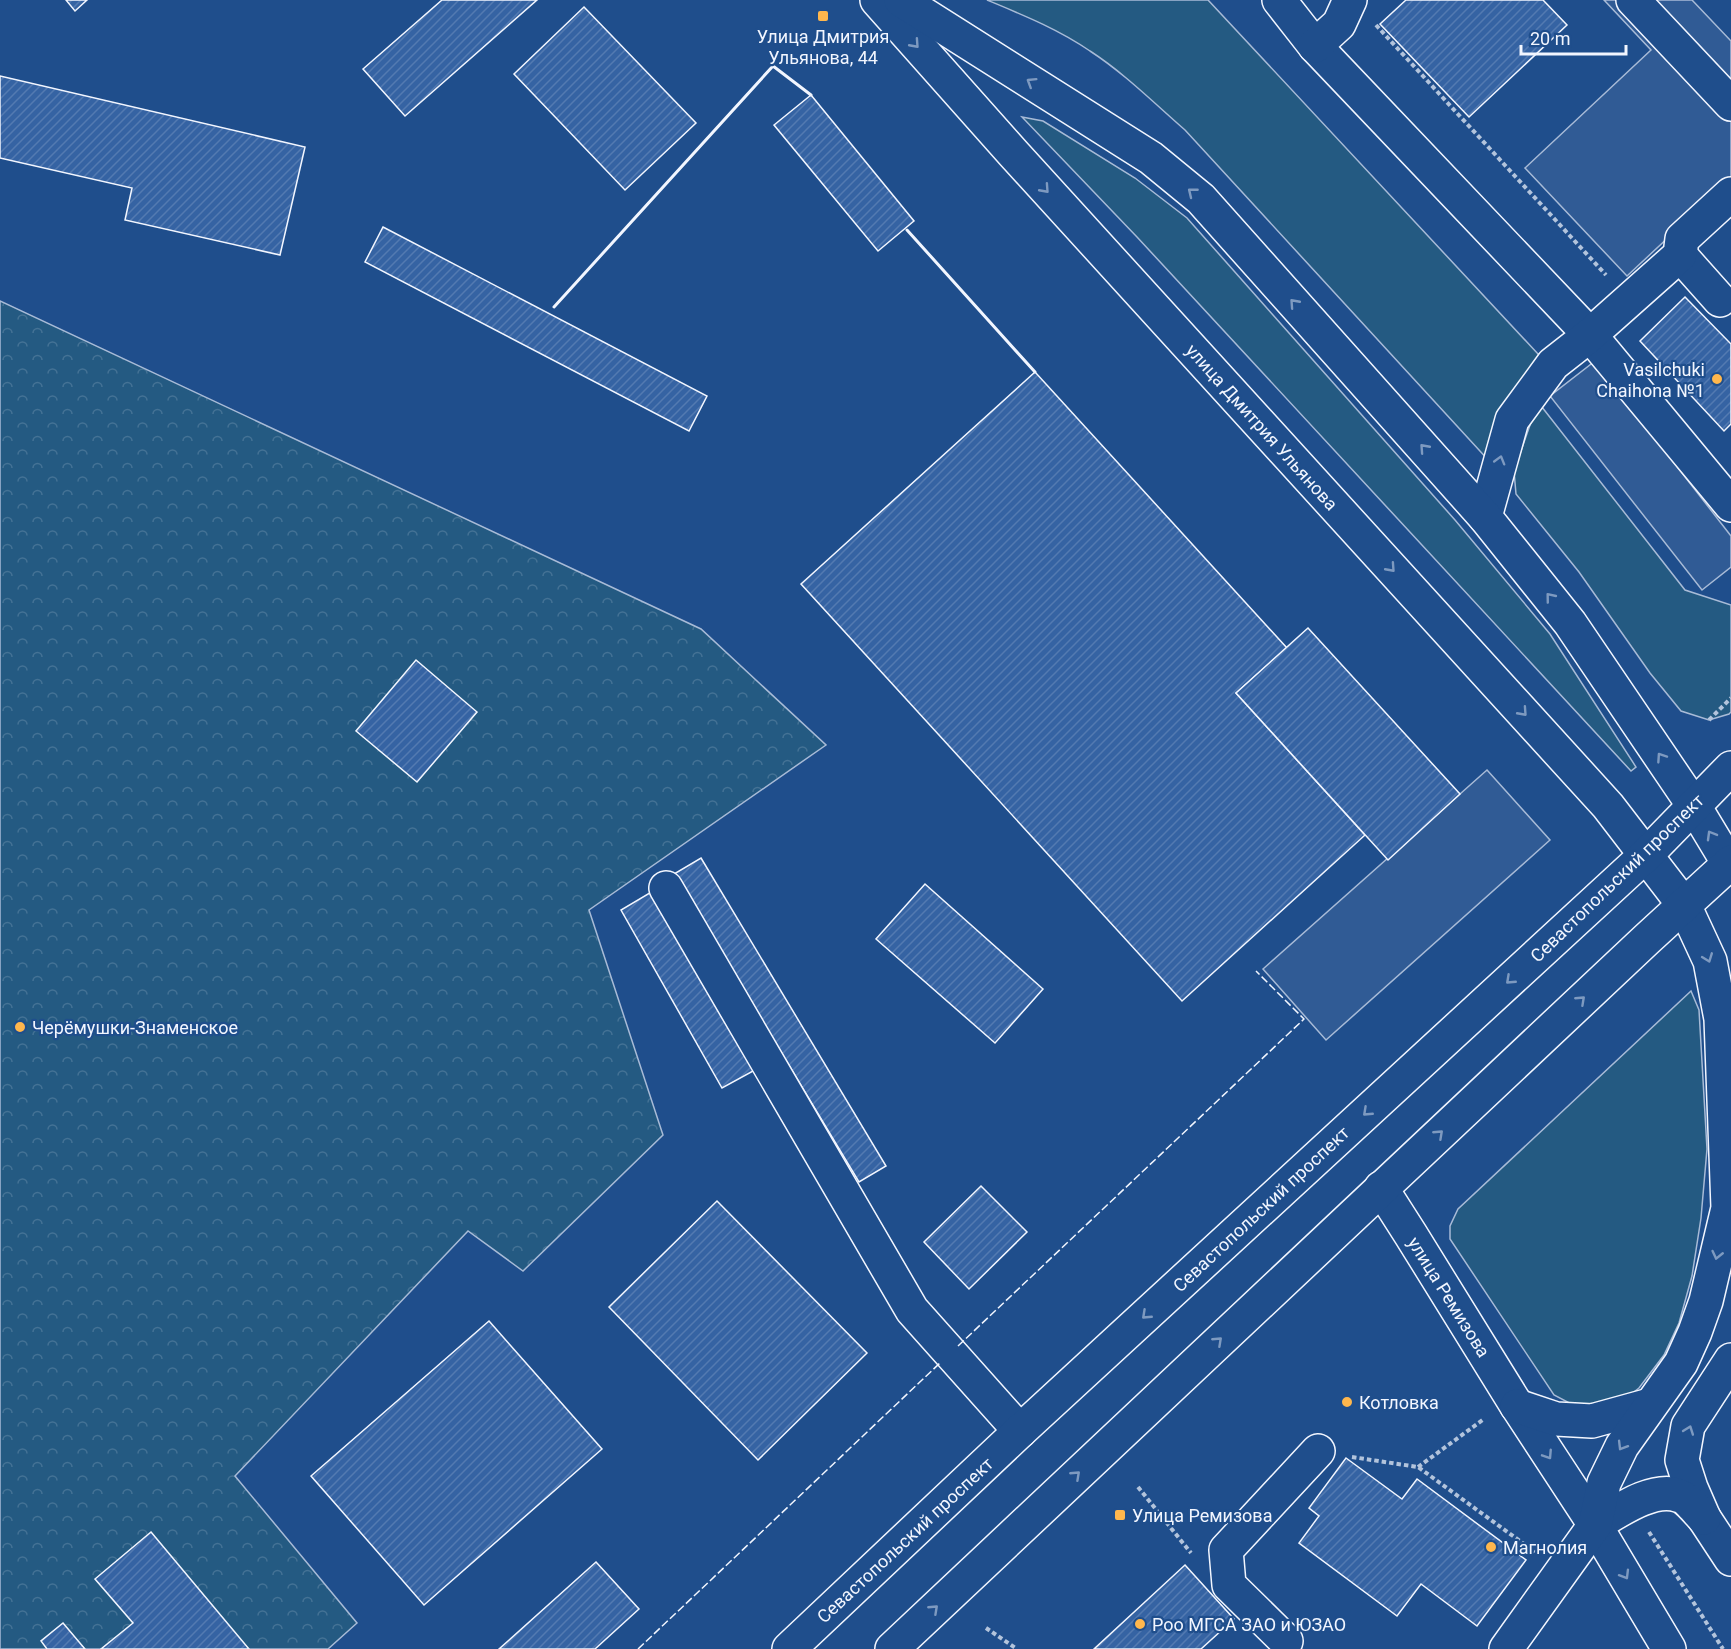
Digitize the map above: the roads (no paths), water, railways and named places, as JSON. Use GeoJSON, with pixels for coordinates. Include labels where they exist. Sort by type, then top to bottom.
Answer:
{"type":"FeatureCollection","features":[{"type":"Feature","properties":{"kind":"main road","name":"улица Дмитрия Ульянова"},"geometry":{"type":"LineString","coordinates":[[876,0],[1608,806],[1646,855]]}},
{"type":"Feature","properties":{"kind":"main road"},"geometry":{"type":"LineString","coordinates":[[892,1649],[1381,1188],[1684,905],[1730,865],[1694,806],[1570,623],[1485,517],[1201,199],[1151,158],[901,0]]}},
{"type":"Feature","properties":{"kind":"main road"},"geometry":{"type":"LineString","coordinates":[[1279,0],[1315,46],[1590,335],[1731,505]]}},
{"type":"Feature","properties":{"kind":"main road"},"geometry":{"type":"LineString","coordinates":[[1633,0],[1731,104]]}},
{"type":"Feature","properties":{"kind":"main road"},"geometry":{"type":"LineString","coordinates":[[1315,46],[1360,9]]}},
{"type":"Feature","properties":{"kind":"main road"},"geometry":{"type":"LineString","coordinates":[[1485,517],[1512,420],[1553,364],[1590,335],[1680,255],[1682,239],[1731,194]]}},
{"type":"Feature","properties":{"kind":"main road"},"geometry":{"type":"LineString","coordinates":[[1680,255],[1720,300]]}},
{"type":"Feature","properties":{"kind":"main road","name":"Севастопольский проспект"},"geometry":{"type":"LineString","coordinates":[[789,1649],[1020,1431],[1646,855],[1731,768]]}},
{"type":"Feature","properties":{"kind":"main road"},"geometry":{"type":"LineString","coordinates":[[1506,1649],[1595,1525],[1604,1483],[1622,1446],[1681,1363],[1706,1301],[1730,1213],[1721,1019],[1710,961],[1684,905],[1646,855]]}},
{"type":"Feature","properties":{"kind":"main road"},"geometry":{"type":"LineString","coordinates":[[666,888],[912,1310],[1020,1431]]}},
{"type":"Feature","properties":{"kind":"main road","name":"улица Ремизова"},"geometry":{"type":"LineString","coordinates":[[1381,1188],[1411,1234],[1502,1411],[1595,1525],[1669,1649]]}},
{"type":"Feature","properties":{"kind":"main road"},"geometry":{"type":"LineString","coordinates":[[1731,1360],[1688,1426],[1682,1460],[1704,1518],[1731,1559]]}},
{"type":"Feature","properties":{"kind":"main road"},"geometry":{"type":"LineString","coordinates":[[1502,1411],[1556,1419],[1592,1421],[1650,1405]]}},
{"type":"Feature","properties":{"kind":"main road"},"geometry":{"type":"LineString","coordinates":[[1288,1646],[1229,1585],[1226,1550],[1318,1451]]}},
{"type":"Feature","properties":{"kind":"main road"},"geometry":{"type":"LineString","coordinates":[[1595,1525],[1635,1502],[1662,1493],[1682,1496],[1704,1518]]}},
{"type":"Feature","properties":{"kind":"place","name":"Улица Дмитрия Ульянова, 44"},"geometry":{"type":"Point","coordinates":[823,16]}},
{"type":"Feature","properties":{"kind":"place","name":"Vasilchuki Chaihona №1"},"geometry":{"type":"Point","coordinates":[1717,379]}},
{"type":"Feature","properties":{"kind":"place","name":"Черёмушки-Знаменское"},"geometry":{"type":"Point","coordinates":[20,1027]}},
{"type":"Feature","properties":{"kind":"place","name":"Котловка"},"geometry":{"type":"Point","coordinates":[1347,1402]}},
{"type":"Feature","properties":{"kind":"place","name":"Улица Ремизова"},"geometry":{"type":"Point","coordinates":[1120,1515]}},
{"type":"Feature","properties":{"kind":"place","name":"Магнолия"},"geometry":{"type":"Point","coordinates":[1491,1547]}},
{"type":"Feature","properties":{"kind":"place","name":"Роо МГСА ЗАО и ЮЗАО"},"geometry":{"type":"Point","coordinates":[1140,1624]}}]}
